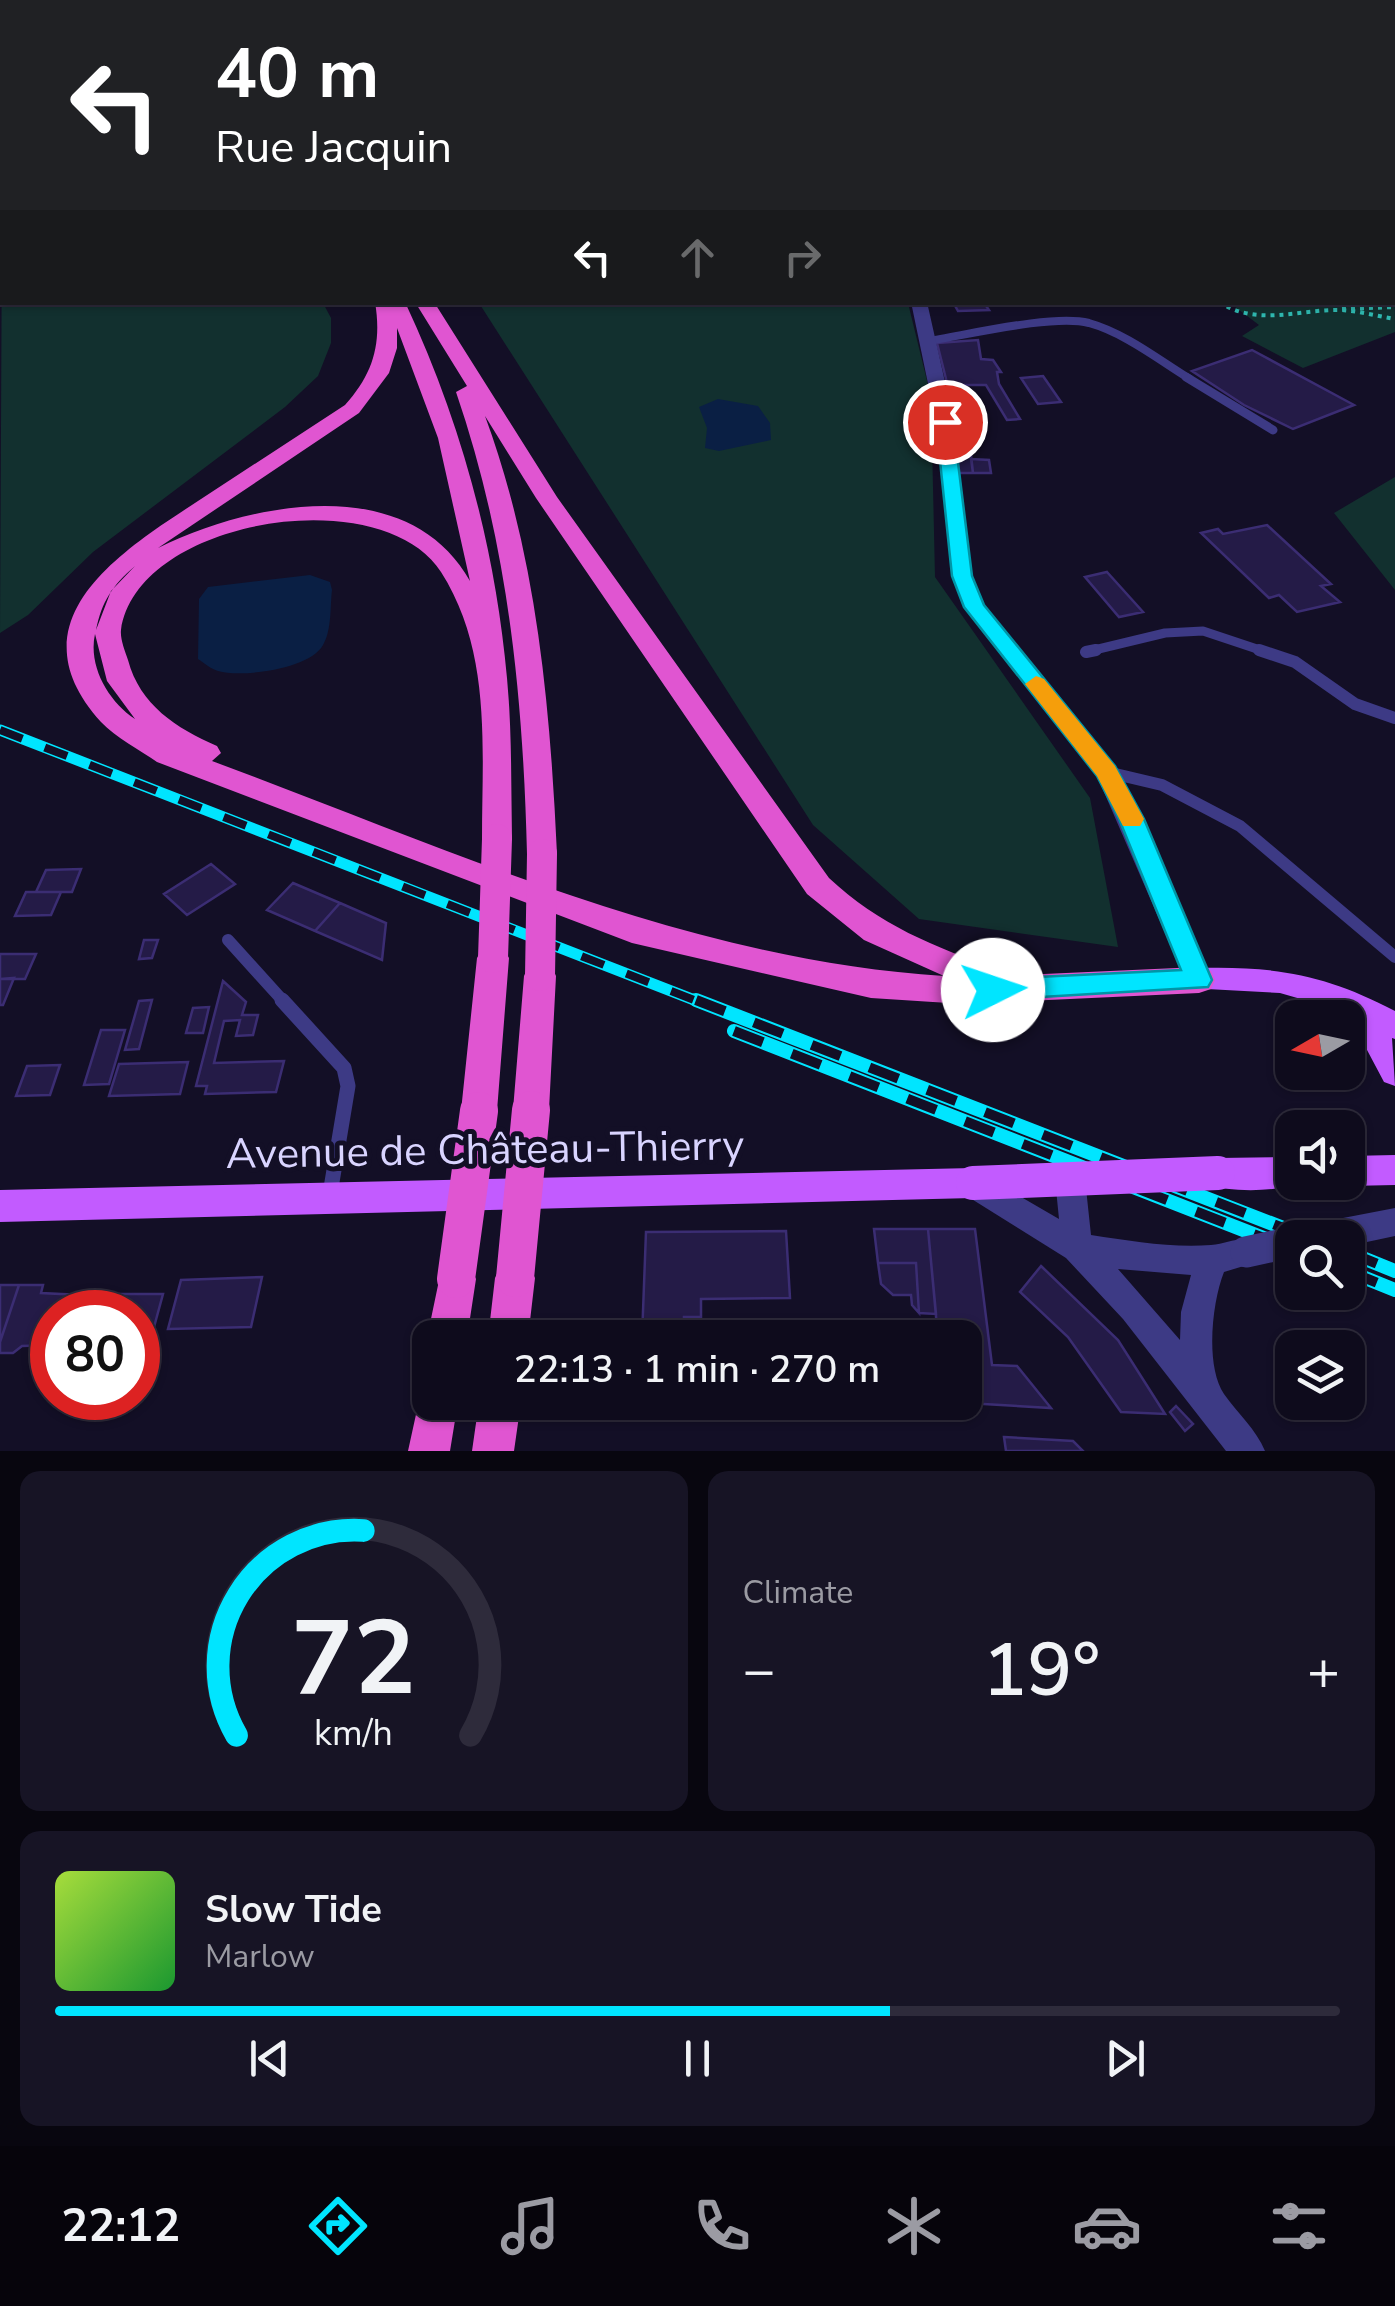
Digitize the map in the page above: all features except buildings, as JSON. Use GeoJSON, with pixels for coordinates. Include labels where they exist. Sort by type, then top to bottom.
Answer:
{"type":"FeatureCollection","features":[{"type":"Feature","properties":{"kind":"highway"},"geometry":{"type":"LineString","coordinates":[[384,305],[389,335],[386,361],[374,384],[352,409],[132,556],[90,600],[81,632],[83,668],[112,717],[167,754],[643,934],[871,985],[964,991],[1199,980]]}},
{"type":"Feature","properties":{"kind":"highway"},"geometry":{"type":"LineString","coordinates":[[395,305],[426,369],[463,485],[484,586],[494,679],[497,839],[494,958],[479,1111],[450,1320]]}},
{"type":"Feature","properties":{"kind":"highway"},"geometry":{"type":"LineString","coordinates":[[426,305],[547,498],[818,886],[850,917],[894,944],[987,978]]}},
{"type":"Feature","properties":{"kind":"highway"},"geometry":{"type":"LineString","coordinates":[[438,327],[474,413],[512,544],[531,659],[542,854],[540,976],[532,1110],[510,1320]]}},
{"type":"Feature","properties":{"kind":"highway"},"geometry":{"type":"LineString","coordinates":[[494,679],[471,612],[437,552],[397,526],[345,514],[278,514],[200,533],[132,583],[120,598],[108,632],[114,669],[134,705],[183,742],[414,835],[694,933],[800,959],[1051,986]]}},
{"type":"Feature","properties":{"kind":"highway"},"geometry":{"type":"LineString","coordinates":[[429,1451],[435,1420]]}},
{"type":"Feature","properties":{"kind":"highway"},"geometry":{"type":"LineString","coordinates":[[494,1451],[498,1420]]}},
{"type":"Feature","properties":{"kind":"main road"},"geometry":{"type":"LineString","coordinates":[[1199,980],[1275,978],[1307,983],[1345,1000]]}},
{"type":"Feature","properties":{"kind":"main road"},"geometry":{"type":"LineString","coordinates":[[1365,1009],[1395,1026]]}},
{"type":"Feature","properties":{"kind":"main road"},"geometry":{"type":"LineString","coordinates":[[1365,1017],[1395,1073]]}},
{"type":"Feature","properties":{"kind":"main road"},"geometry":{"type":"LineString","coordinates":[[1365,1171],[1395,1170]]}},
{"type":"Feature","properties":{"kind":"main road","name":"Avenue de Château-Thierry"},"geometry":{"type":"LineString","coordinates":[[0,1206],[1275,1172]]}},
{"type":"Feature","properties":{"kind":"street"},"geometry":{"type":"LineString","coordinates":[[921,305],[945,422],[962,576],[968,591],[975,607],[1107,772],[1132,819],[1199,980]]}},
{"type":"Feature","properties":{"kind":"street"},"geometry":{"type":"LineString","coordinates":[[1070,1179],[1077,1248]]}},
{"type":"Feature","properties":{"kind":"street"},"geometry":{"type":"LineString","coordinates":[[973,1183],[1077,1248],[1134,1308],[1248,1451]]}},
{"type":"Feature","properties":{"kind":"street"},"geometry":{"type":"LineString","coordinates":[[1365,1228],[1392,1223]]}},
{"type":"Feature","properties":{"kind":"street"},"geometry":{"type":"LineString","coordinates":[[1077,1248],[1155,1259],[1212,1260],[1275,1246]]}},
{"type":"Feature","properties":{"kind":"street"},"geometry":{"type":"LineString","coordinates":[[1206,1398],[1195,1333],[1197,1296],[1212,1260]]}},
{"type":"Feature","properties":{"kind":"lane"},"geometry":{"type":"LineString","coordinates":[[928,341],[1061,322],[1088,323],[1123,338],[1273,430]]}},
{"type":"Feature","properties":{"kind":"lane"},"geometry":{"type":"LineString","coordinates":[[1086,652],[1164,632],[1203,630],[1295,662],[1354,704],[1395,718]]}},
{"type":"Feature","properties":{"kind":"lane"},"geometry":{"type":"LineString","coordinates":[[1107,772],[1130,774],[1218,810],[1304,878],[1374,945],[1395,956]]}},
{"type":"Feature","properties":{"kind":"lane"},"geometry":{"type":"LineString","coordinates":[[228,940],[344,1068],[348,1086],[329,1198]]}},
{"type":"Feature","properties":{"kind":"path"},"geometry":{"type":"LineString","coordinates":[[1222,305],[1233,314],[1256,317],[1373,305],[1395,308]]}},
{"type":"Feature","properties":{"kind":"path"},"geometry":{"type":"LineString","coordinates":[[1339,310],[1395,319]]}},
{"type":"Feature","properties":{"kind":"green space"},"geometry":{"type":"Polygon","coordinates":[[[2,305],[324,305],[331,318],[331,343],[318,376],[285,407],[93,552],[28,615],[0,633],[2,305]]]}},
{"type":"Feature","properties":{"kind":"green space"},"geometry":{"type":"Polygon","coordinates":[[[480,305],[908,305],[931,397],[935,577],[1090,798],[1118,947],[919,919],[813,825],[480,305]]]}},
{"type":"Feature","properties":{"kind":"green space"},"geometry":{"type":"Polygon","coordinates":[[[1233,305],[1395,305],[1395,332],[1303,368],[1242,336],[1259,325],[1233,305]]]}},
{"type":"Feature","properties":{"kind":"green space"},"geometry":{"type":"Polygon","coordinates":[[[1395,477],[1395,590],[1334,513],[1395,477]]]}},
{"type":"Feature","properties":{"kind":"water"},"geometry":{"type":"Polygon","coordinates":[[[718,399],[758,406],[770,423],[771,440],[719,451],[705,448],[707,428],[699,407],[718,399]]]}},
{"type":"Feature","properties":{"kind":"water"},"geometry":{"type":"Polygon","coordinates":[[[310,575],[330,582],[332,590],[328,632],[316,653],[290,666],[243,673],[218,671],[198,659],[199,599],[208,587],[310,575]]]}},
{"type":"Feature","properties":{"kind":"railway"},"geometry":{"type":"LineString","coordinates":[[0,730],[702,1003]]}},
{"type":"Feature","properties":{"kind":"railway"},"geometry":{"type":"LineString","coordinates":[[696,1000],[1275,1225]]}},
{"type":"Feature","properties":{"kind":"railway"},"geometry":{"type":"LineString","coordinates":[[734,1031],[1275,1242]]}},
{"type":"Feature","properties":{"kind":"railway"},"geometry":{"type":"LineString","coordinates":[[1365,1259],[1395,1271]]}},
{"type":"Feature","properties":{"kind":"railway"},"geometry":{"type":"LineString","coordinates":[[1365,1278],[1395,1290]]}},
{"type":"Feature","properties":{"kind":"slow traffic"},"geometry":{"type":"LineString","coordinates":[[1036,684],[1107,772],[1132,819]]}},
{"type":"Feature","properties":{"kind":"route"},"geometry":{"type":"LineString","coordinates":[[945,422],[962,576],[975,607],[1107,772],[1132,819],[1199,980],[993,990]]}}]}
